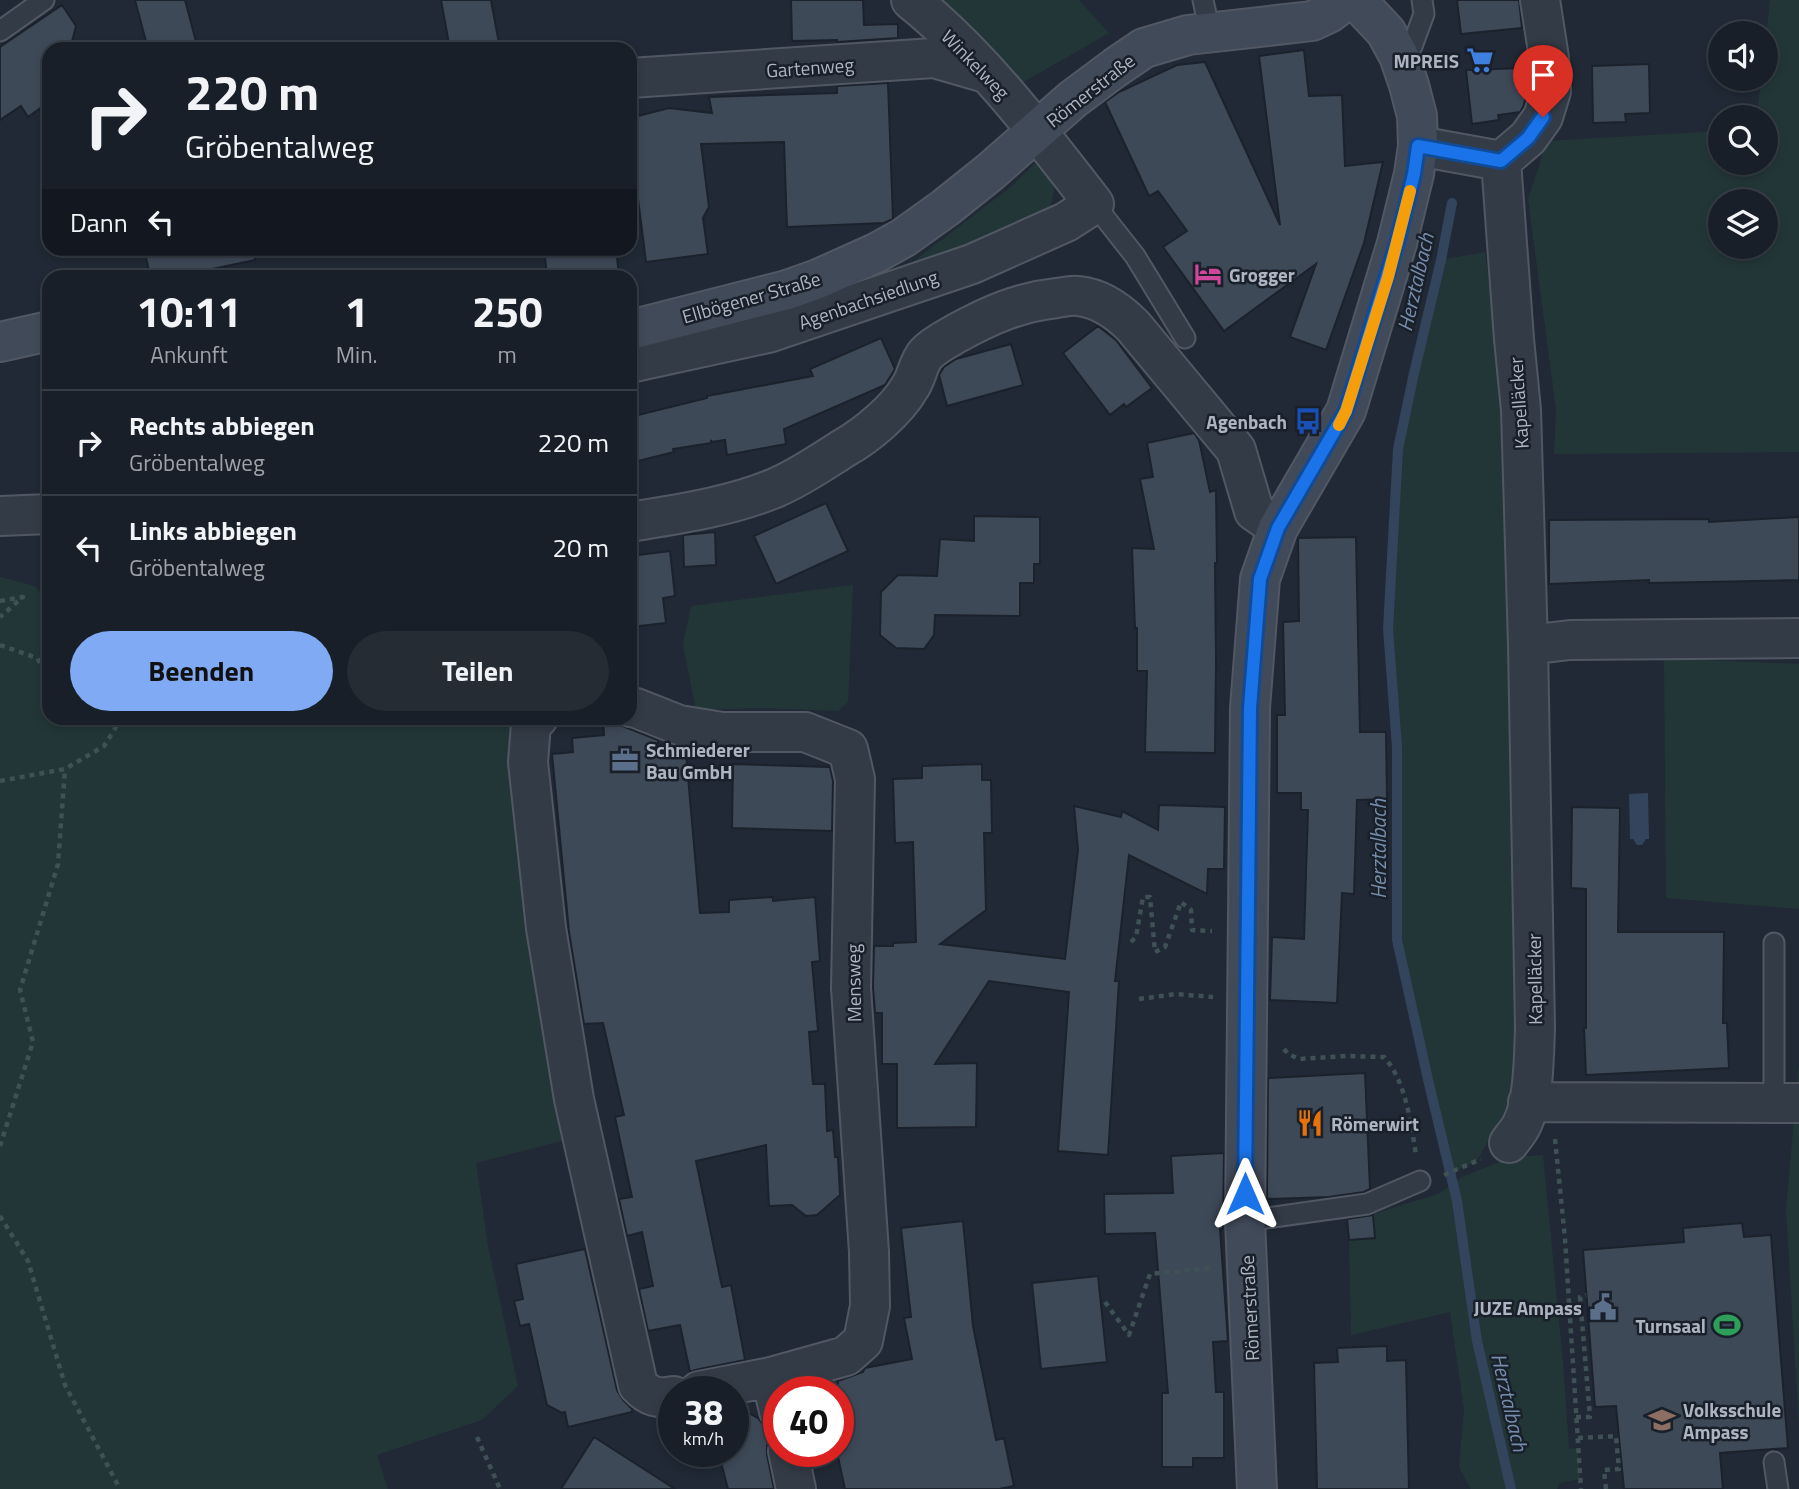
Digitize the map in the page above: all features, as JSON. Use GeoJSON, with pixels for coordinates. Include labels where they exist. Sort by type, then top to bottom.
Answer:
{"type":"FeatureCollection","features":[{"type":"Feature","properties":{"kind":"street","name":"Winkelweg"},"geometry":{"type":"LineString","coordinates":[[911,0],[988,73],[1037,130]]}},
{"type":"Feature","properties":{"kind":"street","name":"Römerstraße"},"geometry":{"type":"LineString","coordinates":[[1094,204],[1037,130],[1073,99],[1144,48],[1188,35],[1207,16],[1312,20],[1329,13],[1346,0]]}},
{"type":"Feature","properties":{"kind":"street","name":"Römerstraße"},"geometry":{"type":"LineString","coordinates":[[1257,1489],[1245,1221],[1250,708],[1260,579],[1278,528],[1346,411],[1397,243],[1418,146],[1416,116],[1404,69],[1386,32],[1356,0]]}},
{"type":"Feature","properties":{"kind":"street"},"geometry":{"type":"LineString","coordinates":[[1418,146],[1501,161],[1528,138],[1543,117],[1551,91],[1541,0]]}},
{"type":"Feature","properties":{"kind":"street","name":"Gartenweg"},"geometry":{"type":"LineString","coordinates":[[637,78],[934,58],[988,73]]}},
{"type":"Feature","properties":{"kind":"street","name":"Ellbögener Straße"},"geometry":{"type":"LineString","coordinates":[[637,328],[787,290],[867,258],[903,238],[945,208],[1037,130]]}},
{"type":"Feature","properties":{"kind":"street","name":"Kapelläcker"},"geometry":{"type":"LineString","coordinates":[[1501,161],[1521,410],[1528,645],[1535,1028],[1532,1078],[1520,1123]]}},
{"type":"Feature","properties":{"kind":"street","name":"Agenbachsiedlung"},"geometry":{"type":"LineString","coordinates":[[637,361],[768,333],[959,268],[1066,222],[1094,204]]}},
{"type":"Feature","properties":{"kind":"street"},"geometry":{"type":"LineString","coordinates":[[637,521],[727,504],[776,487],[848,446],[874,426],[912,386],[921,362],[934,347],[1009,308],[1040,300],[1077,296],[1109,306],[1133,326],[1236,450],[1254,511],[1278,528]]}},
{"type":"Feature","properties":{"kind":"street"},"geometry":{"type":"LineString","coordinates":[[0,342],[42,333]]}},
{"type":"Feature","properties":{"kind":"street"},"geometry":{"type":"LineString","coordinates":[[0,516],[42,514]]}},
{"type":"Feature","properties":{"kind":"street"},"geometry":{"type":"LineString","coordinates":[[1528,645],[1570,640],[1799,638]]}},
{"type":"Feature","properties":{"kind":"street","name":"Mensweg"},"geometry":{"type":"LineString","coordinates":[[637,708],[679,725],[722,732],[805,732],[848,749],[855,779],[851,988],[869,1252],[870,1306],[863,1341],[846,1356],[809,1376]]}},
{"type":"Feature","properties":{"kind":"street"},"geometry":{"type":"LineString","coordinates":[[531,725],[528,762],[546,928],[574,1099],[638,1385],[648,1396],[658,1397]]}},
{"type":"Feature","properties":{"kind":"street"},"geometry":{"type":"LineString","coordinates":[[1520,1123],[1786,1103]]}},
{"type":"Feature","properties":{"kind":"street"},"geometry":{"type":"LineString","coordinates":[[791,1467],[796,1489]]}},
{"type":"Feature","properties":{"kind":"lane"},"geometry":{"type":"LineString","coordinates":[[0,31],[44,0]]}},
{"type":"Feature","properties":{"kind":"lane"},"geometry":{"type":"LineString","coordinates":[[1404,69],[1424,14],[1422,0]]}},
{"type":"Feature","properties":{"kind":"lane","name":"Römerstraße"},"geometry":{"type":"LineString","coordinates":[[1094,204],[1135,256],[1185,338]]}},
{"type":"Feature","properties":{"kind":"lane"},"geometry":{"type":"LineString","coordinates":[[1774,943],[1786,1103]]}},
{"type":"Feature","properties":{"kind":"lane"},"geometry":{"type":"LineString","coordinates":[[1245,1221],[1367,1204],[1420,1181]]}},
{"type":"Feature","properties":{"kind":"lane"},"geometry":{"type":"LineString","coordinates":[[1774,1462],[1778,1489]]}},
{"type":"Feature","properties":{"kind":"path"},"geometry":{"type":"LineString","coordinates":[[0,601],[23,597],[0,617]]}},
{"type":"Feature","properties":{"kind":"path"},"geometry":{"type":"LineString","coordinates":[[0,645],[37,658],[42,666]]}},
{"type":"Feature","properties":{"kind":"path"},"geometry":{"type":"LineString","coordinates":[[0,781],[65,769],[104,746],[117,725]]}},
{"type":"Feature","properties":{"kind":"path"},"geometry":{"type":"LineString","coordinates":[[0,1146],[33,1042],[20,990],[58,864],[65,769]]}},
{"type":"Feature","properties":{"kind":"path"},"geometry":{"type":"LineString","coordinates":[[1132,942],[1136,937],[1143,897],[1150,897],[1155,952],[1165,947],[1181,902],[1191,910],[1192,930],[1248,933]]}},
{"type":"Feature","properties":{"kind":"path"},"geometry":{"type":"LineString","coordinates":[[1139,999],[1176,994],[1247,999]]}},
{"type":"Feature","properties":{"kind":"path"},"geometry":{"type":"LineString","coordinates":[[1282,1047],[1288,1054],[1299,1059],[1384,1057],[1390,1064],[1409,1107],[1420,1181],[1451,1173],[1476,1162]]}},
{"type":"Feature","properties":{"kind":"path"},"geometry":{"type":"LineString","coordinates":[[1520,1123],[1555,1138],[1565,1239],[1581,1489]]}},
{"type":"Feature","properties":{"kind":"path"},"geometry":{"type":"LineString","coordinates":[[0,1216],[28,1261],[65,1385],[120,1489]]}},
{"type":"Feature","properties":{"kind":"path"},"geometry":{"type":"LineString","coordinates":[[1105,1302],[1129,1335],[1150,1274],[1248,1265]]}},
{"type":"Feature","properties":{"kind":"path"},"geometry":{"type":"LineString","coordinates":[[1576,1417],[1590,1417],[1580,1297],[1586,1295]]}},
{"type":"Feature","properties":{"kind":"path"},"geometry":{"type":"LineString","coordinates":[[477,1437],[500,1489]]}},
{"type":"Feature","properties":{"kind":"path"},"geometry":{"type":"LineString","coordinates":[[1578,1438],[1617,1437],[1619,1469],[1604,1470],[1606,1489]]}},
{"type":"Feature","properties":{"kind":"shaded area"},"geometry":{"type":"Polygon","coordinates":[[[927,0],[1079,0],[1109,33],[1020,84],[927,0]]]}},
{"type":"Feature","properties":{"kind":"shaded area"},"geometry":{"type":"Polygon","coordinates":[[[1770,0],[1799,0],[1799,452],[1554,454],[1556,409],[1528,199],[1547,141],[1708,132],[1708,175],[1778,175],[1778,105],[1758,105],[1760,91],[1778,91],[1778,21],[1768,21],[1770,0]]]}},
{"type":"Feature","properties":{"kind":"shaded area"},"geometry":{"type":"Polygon","coordinates":[[[1036,162],[1056,180],[1049,215],[905,268],[1012,186],[1036,162]]]}},
{"type":"Feature","properties":{"kind":"shaded area"},"geometry":{"type":"Polygon","coordinates":[[[1485,252],[1508,438],[1519,836],[1515,1093],[1476,1162],[1451,1173],[1397,940],[1397,748],[1388,629],[1398,449],[1441,260],[1485,252]]]}},
{"type":"Feature","properties":{"kind":"shaded area"},"geometry":{"type":"Polygon","coordinates":[[[0,577],[35,586],[42,596],[42,725],[524,725],[566,1140],[476,1163],[488,1246],[518,1386],[482,1420],[377,1455],[388,1489],[0,1489],[0,577]]]}},
{"type":"Feature","properties":{"kind":"shaded area"},"geometry":{"type":"Polygon","coordinates":[[[853,585],[848,702],[838,711],[760,708],[696,710],[683,645],[691,606],[853,585]]]}},
{"type":"Feature","properties":{"kind":"shaded area"},"geometry":{"type":"Polygon","coordinates":[[[1664,658],[1799,664],[1799,909],[1666,898],[1664,658]]]}},
{"type":"Feature","properties":{"kind":"shaded area"},"geometry":{"type":"Polygon","coordinates":[[[1799,1062],[1799,1426],[1786,1210],[1799,1062]]]}},
{"type":"Feature","properties":{"kind":"shaded area"},"geometry":{"type":"Polygon","coordinates":[[[1543,1155],[1569,1449],[1578,1448],[1580,1479],[1560,1483],[1557,1489],[1471,1489],[1459,1467],[1464,1409],[1450,1312],[1351,1335],[1349,1240],[1375,1238],[1373,1214],[1438,1194],[1462,1177],[1511,1157],[1543,1155]]]}},
{"type":"Feature","properties":{"kind":"water"},"geometry":{"type":"Polygon","coordinates":[[[1648,793],[1649,839],[1642,845],[1637,845],[1630,839],[1629,794],[1648,793]]]}},
{"type":"Feature","properties":{"kind":"building"},"geometry":{"type":"Polygon","coordinates":[[[135,0],[185,0],[196,42],[146,42],[135,0]]]}},
{"type":"Feature","properties":{"kind":"building"},"geometry":{"type":"Polygon","coordinates":[[[441,0],[491,0],[499,42],[449,42],[441,0]]]}},
{"type":"Feature","properties":{"kind":"building"},"geometry":{"type":"Polygon","coordinates":[[[791,0],[863,0],[864,25],[898,24],[898,38],[837,42],[792,41],[791,0]]]}},
{"type":"Feature","properties":{"kind":"building"},"geometry":{"type":"Polygon","coordinates":[[[1457,0],[1519,0],[1522,28],[1461,34],[1457,0]]]}},
{"type":"Feature","properties":{"kind":"building"},"geometry":{"type":"Polygon","coordinates":[[[62,5],[76,26],[72,42],[42,42],[42,107],[28,117],[21,106],[0,120],[0,47],[62,5]]]}},
{"type":"Feature","properties":{"kind":"building"},"geometry":{"type":"Polygon","coordinates":[[[1304,50],[1309,96],[1342,95],[1345,166],[1383,162],[1364,243],[1326,350],[1290,337],[1316,264],[1224,331],[1163,247],[1187,231],[1158,191],[1149,196],[1105,102],[1119,92],[1177,65],[1205,62],[1280,225],[1259,56],[1304,50]]]}},
{"type":"Feature","properties":{"kind":"building"},"geometry":{"type":"Polygon","coordinates":[[[1649,64],[1650,113],[1625,114],[1626,122],[1593,123],[1592,66],[1649,64]]]}},
{"type":"Feature","properties":{"kind":"building"},"geometry":{"type":"Polygon","coordinates":[[[1527,68],[1529,88],[1520,112],[1498,115],[1499,120],[1472,124],[1466,70],[1527,68]]]}},
{"type":"Feature","properties":{"kind":"building"},"geometry":{"type":"Polygon","coordinates":[[[888,83],[893,219],[884,223],[787,227],[784,142],[701,144],[709,207],[703,218],[708,254],[646,262],[637,191],[637,116],[669,108],[712,113],[709,97],[837,93],[837,86],[888,83]]]}},
{"type":"Feature","properties":{"kind":"building"},"geometry":{"type":"Polygon","coordinates":[[[146,256],[255,256],[255,260],[208,270],[149,270],[146,256]]]}},
{"type":"Feature","properties":{"kind":"building"},"geometry":{"type":"Polygon","coordinates":[[[545,256],[617,256],[618,270],[546,270],[545,256]]]}},
{"type":"Feature","properties":{"kind":"building"},"geometry":{"type":"Polygon","coordinates":[[[1098,326],[1116,340],[1152,388],[1110,415],[1063,353],[1098,326]]]}},
{"type":"Feature","properties":{"kind":"building"},"geometry":{"type":"Polygon","coordinates":[[[881,338],[895,369],[885,385],[784,429],[786,444],[727,455],[725,440],[711,440],[711,443],[673,449],[674,452],[637,461],[637,415],[707,396],[813,376],[810,369],[881,338]]]}},
{"type":"Feature","properties":{"kind":"building"},"geometry":{"type":"Polygon","coordinates":[[[1011,344],[1023,385],[947,406],[939,375],[944,367],[956,359],[1011,344]]]}},
{"type":"Feature","properties":{"kind":"building"},"geometry":{"type":"Polygon","coordinates":[[[1194,433],[1199,440],[1210,492],[1216,490],[1215,753],[1145,752],[1147,671],[1137,671],[1132,548],[1154,549],[1140,479],[1153,477],[1147,443],[1194,433]]]}},
{"type":"Feature","properties":{"kind":"building"},"geometry":{"type":"Polygon","coordinates":[[[826,503],[848,551],[776,584],[754,536],[826,503]]]}},
{"type":"Feature","properties":{"kind":"building"},"geometry":{"type":"Polygon","coordinates":[[[974,516],[1040,517],[1040,564],[1034,564],[1034,583],[1020,583],[1020,616],[935,615],[934,635],[924,649],[896,648],[880,635],[881,592],[898,575],[937,576],[940,539],[974,541],[974,516]]]}},
{"type":"Feature","properties":{"kind":"building"},"geometry":{"type":"Polygon","coordinates":[[[1799,517],[1799,580],[1649,583],[1649,580],[1549,584],[1549,520],[1709,519],[1709,522],[1799,517]]]}},
{"type":"Feature","properties":{"kind":"building"},"geometry":{"type":"Polygon","coordinates":[[[715,532],[716,565],[684,567],[683,535],[715,532]]]}},
{"type":"Feature","properties":{"kind":"building"},"geometry":{"type":"Polygon","coordinates":[[[1356,537],[1360,732],[1386,732],[1387,799],[1357,800],[1354,894],[1342,893],[1337,1003],[1270,1000],[1272,937],[1304,939],[1308,810],[1301,810],[1301,793],[1277,793],[1277,715],[1285,715],[1283,622],[1299,621],[1298,538],[1356,537]]]}},
{"type":"Feature","properties":{"kind":"building"},"geometry":{"type":"Polygon","coordinates":[[[670,551],[675,596],[663,598],[666,623],[637,626],[637,555],[670,551]]]}},
{"type":"Feature","properties":{"kind":"building"},"geometry":{"type":"Polygon","coordinates":[[[603,725],[620,725],[658,740],[658,757],[686,754],[700,913],[729,912],[729,900],[773,897],[773,901],[815,897],[820,961],[812,962],[818,1031],[809,1032],[813,1084],[825,1084],[827,1131],[833,1130],[840,1195],[817,1215],[806,1216],[792,1205],[769,1206],[766,1145],[696,1161],[722,1287],[731,1285],[745,1360],[690,1372],[680,1325],[648,1331],[639,1289],[653,1286],[642,1232],[627,1236],[619,1199],[632,1197],[615,1117],[624,1115],[603,1023],[584,1024],[569,932],[552,754],[573,752],[572,738],[604,735],[603,725]]]}},
{"type":"Feature","properties":{"kind":"building"},"geometry":{"type":"Polygon","coordinates":[[[733,764],[830,767],[833,781],[832,831],[732,828],[733,764]]]}},
{"type":"Feature","properties":{"kind":"building"},"geometry":{"type":"Polygon","coordinates":[[[982,764],[982,780],[991,780],[992,833],[984,833],[986,910],[940,944],[1065,959],[1078,850],[1074,806],[1121,817],[1122,811],[1158,830],[1159,805],[1225,807],[1224,869],[1208,869],[1207,894],[1129,855],[1115,981],[1119,981],[1108,1155],[1058,1151],[1069,992],[989,981],[935,1064],[977,1063],[976,1127],[897,1128],[897,1064],[882,1064],[882,1013],[875,1013],[873,987],[874,946],[916,942],[913,842],[895,843],[893,779],[922,778],[922,766],[982,764]]]}},
{"type":"Feature","properties":{"kind":"building"},"geometry":{"type":"Polygon","coordinates":[[[1572,807],[1620,808],[1618,932],[1724,932],[1723,1023],[1727,1023],[1729,1068],[1586,1075],[1586,889],[1571,888],[1572,807]]]}},
{"type":"Feature","properties":{"kind":"building"},"geometry":{"type":"Polygon","coordinates":[[[1365,1073],[1370,1189],[1329,1197],[1267,1199],[1268,1078],[1365,1073]]]}},
{"type":"Feature","properties":{"kind":"building"},"geometry":{"type":"Polygon","coordinates":[[[1224,1153],[1223,1229],[1220,1229],[1228,1341],[1213,1342],[1216,1392],[1224,1392],[1224,1458],[1193,1458],[1193,1467],[1162,1467],[1162,1393],[1168,1393],[1155,1233],[1105,1234],[1104,1194],[1173,1193],[1171,1156],[1224,1153]]]}},
{"type":"Feature","properties":{"kind":"building"},"geometry":{"type":"Polygon","coordinates":[[[1373,1215],[1375,1238],[1349,1240],[1347,1219],[1373,1215]]]}},
{"type":"Feature","properties":{"kind":"building"},"geometry":{"type":"Polygon","coordinates":[[[963,1221],[973,1326],[996,1440],[1004,1438],[1014,1486],[999,1489],[845,1489],[840,1467],[854,1467],[854,1376],[852,1376],[863,1372],[865,1368],[912,1359],[904,1318],[911,1317],[901,1228],[963,1221]]]}},
{"type":"Feature","properties":{"kind":"building"},"geometry":{"type":"Polygon","coordinates":[[[1742,1223],[1744,1237],[1771,1235],[1788,1448],[1720,1453],[1723,1489],[1624,1489],[1616,1406],[1595,1407],[1583,1250],[1684,1242],[1683,1228],[1742,1223]]]}},
{"type":"Feature","properties":{"kind":"building"},"geometry":{"type":"Polygon","coordinates":[[[585,1249],[617,1390],[632,1412],[568,1427],[565,1412],[547,1405],[529,1324],[520,1326],[514,1301],[523,1299],[516,1264],[585,1249]]]}},
{"type":"Feature","properties":{"kind":"building"},"geometry":{"type":"Polygon","coordinates":[[[1098,1276],[1107,1362],[1041,1369],[1032,1283],[1098,1276]]]}},
{"type":"Feature","properties":{"kind":"building"},"geometry":{"type":"Polygon","coordinates":[[[1387,1346],[1387,1361],[1406,1360],[1409,1489],[1317,1489],[1314,1363],[1338,1362],[1337,1348],[1387,1346]]]}},
{"type":"Feature","properties":{"kind":"building"},"geometry":{"type":"Polygon","coordinates":[[[749,1413],[763,1425],[763,1467],[769,1467],[774,1489],[728,1489],[722,1467],[749,1467],[749,1413]]]}},
{"type":"Feature","properties":{"kind":"building"},"geometry":{"type":"Polygon","coordinates":[[[594,1437],[675,1489],[561,1489],[594,1437]]]}},
{"type":"Feature","properties":{"kind":"waterway","name":"Herztalbach"},"geometry":{"type":"LineString","coordinates":[[1452,203],[1398,449],[1388,629],[1397,747],[1397,940],[1457,1201],[1477,1341],[1511,1489]]}},
{"type":"Feature","properties":{"kind":"slow traffic"},"geometry":{"type":"LineString","coordinates":[[1339,425],[1346,411],[1388,277],[1410,191]]}},
{"type":"Feature","properties":{"kind":"place","name":"MPREIS"},"geometry":{"type":"Point","coordinates":[1480,60]}},
{"type":"Feature","properties":{"kind":"place","name":"Grogger"},"geometry":{"type":"Point","coordinates":[1208,274]}},
{"type":"Feature","properties":{"kind":"place","name":"Agenbach"},"geometry":{"type":"Point","coordinates":[1308,421]}},
{"type":"Feature","properties":{"kind":"place","name":"Schmiederer Bau GmbH"},"geometry":{"type":"Point","coordinates":[625,760]}},
{"type":"Feature","properties":{"kind":"place","name":"Römerwirt"},"geometry":{"type":"Point","coordinates":[1310,1123]}},
{"type":"Feature","properties":{"kind":"place","name":"JUZE Ampass"},"geometry":{"type":"Point","coordinates":[1603,1307]}},
{"type":"Feature","properties":{"kind":"place","name":"Turnsaal"},"geometry":{"type":"Point","coordinates":[1727,1325]}},
{"type":"Feature","properties":{"kind":"place","name":"Volksschule Ampass"},"geometry":{"type":"Point","coordinates":[1662,1420]}},
{"type":"Feature","properties":{"kind":"route"},"geometry":{"type":"LineString","coordinates":[[1245,1194],[1250,708],[1260,579],[1278,528],[1346,411],[1388,277],[1414,174],[1418,146],[1501,161],[1528,138],[1543,117]]}}]}
